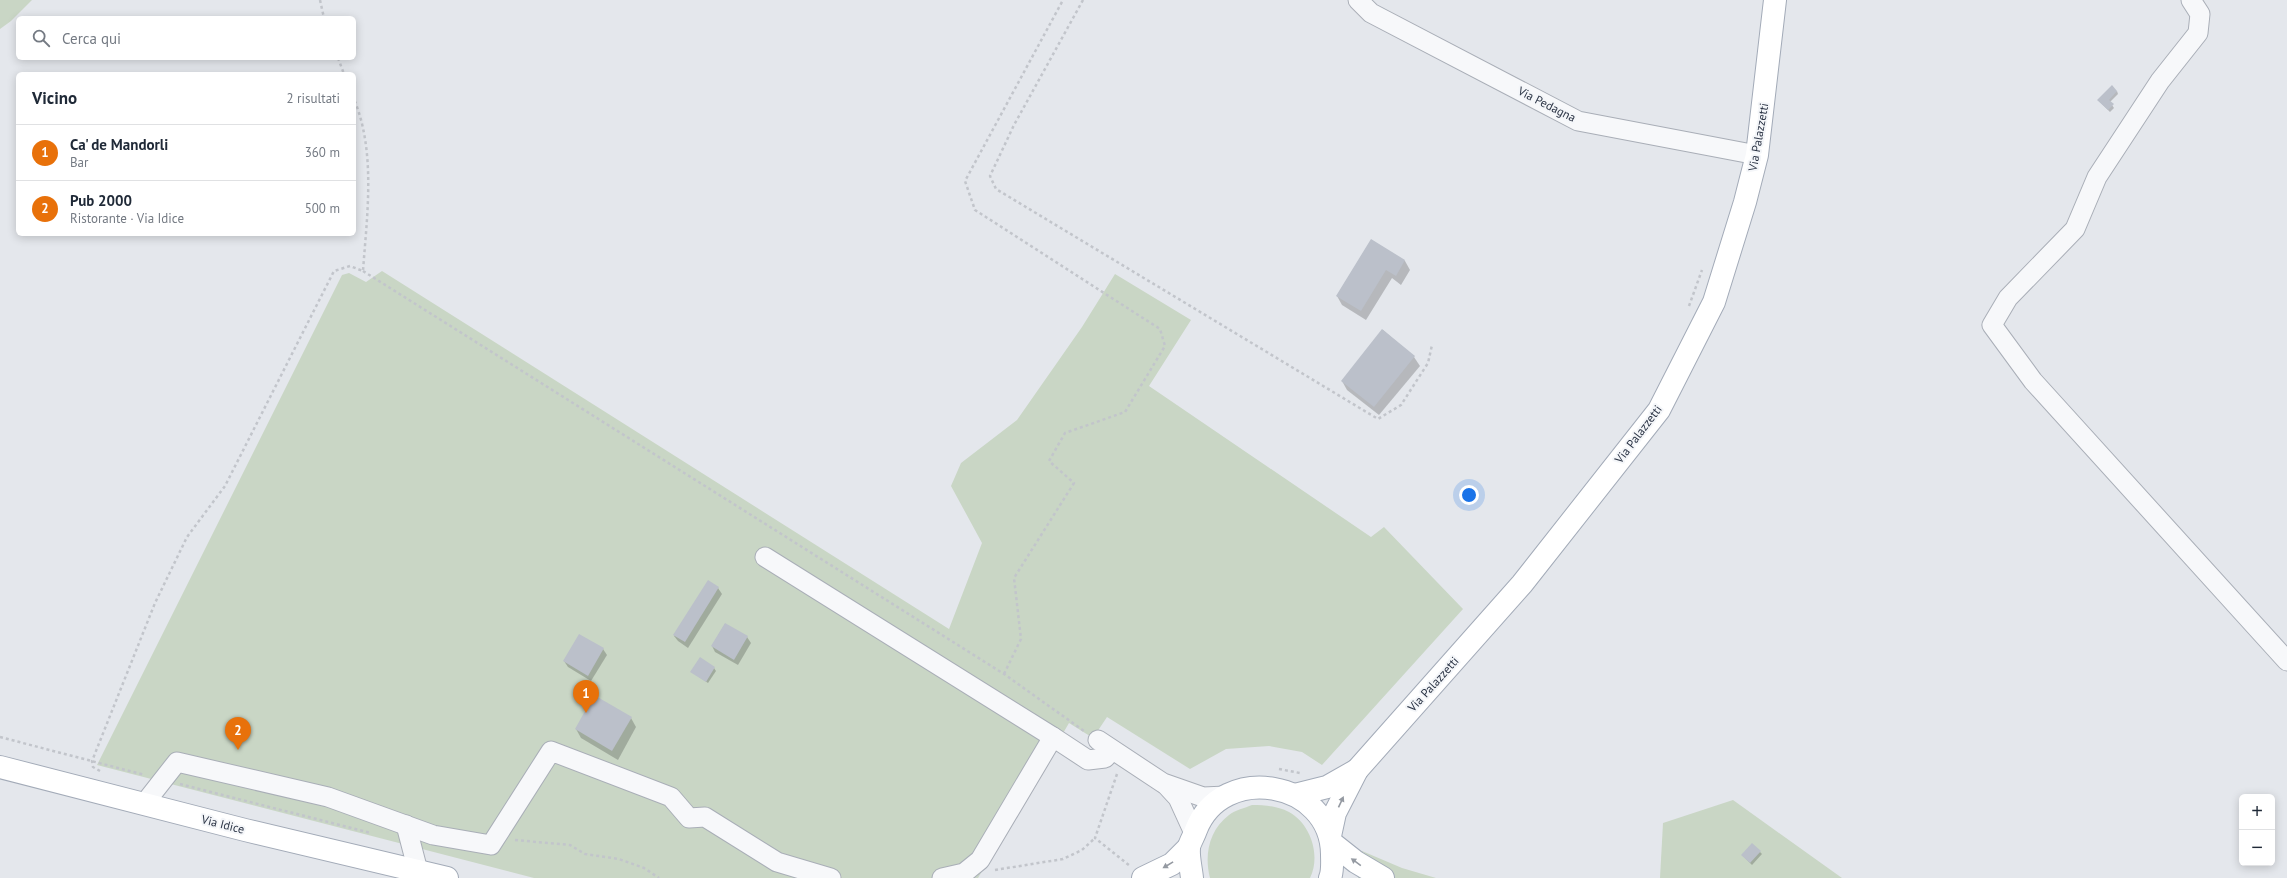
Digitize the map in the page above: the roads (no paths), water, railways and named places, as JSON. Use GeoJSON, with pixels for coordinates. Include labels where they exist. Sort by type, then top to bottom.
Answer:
{"type":"FeatureCollection","features":[{"type":"Feature","properties":{"kind":"main road","name":"Via Palazzetti"},"geometry":{"type":"LineString","coordinates":[[1331,839],[1336,814],[1357,770],[1522,584],[1658,410],[1714,302],[1745,202],[1757,155],[1775,0]]}},
{"type":"Feature","properties":{"kind":"main road","name":"Via Idice"},"geometry":{"type":"LineString","coordinates":[[0,767],[144,804],[447,878]]}},
{"type":"Feature","properties":{"kind":"main road","name":"Via Palazzetti"},"geometry":{"type":"LineString","coordinates":[[1295,795],[1327,787],[1357,770]]}},
{"type":"Feature","properties":{"kind":"main road"},"geometry":{"type":"LineString","coordinates":[[1139,874],[1172,864],[1192,840],[1200,820],[1210,806],[1226,796],[1249,787],[1276,788],[1295,795],[1319,816],[1331,839],[1356,862],[1383,878]]}},
{"type":"Feature","properties":{"kind":"main road"},"geometry":{"type":"LineString","coordinates":[[1330,878],[1332,873],[1331,839]]}},
{"type":"Feature","properties":{"kind":"main road"},"geometry":{"type":"LineString","coordinates":[[1192,840],[1192,878]]}},
{"type":"Feature","properties":{"kind":"street","name":"Via Pedagna"},"geometry":{"type":"LineString","coordinates":[[1358,0],[1372,13],[1578,121],[1757,155]]}},
{"type":"Feature","properties":{"kind":"street"},"geometry":{"type":"LineString","coordinates":[[2191,0],[2200,14],[2198,33],[2160,81],[2097,177],[2075,229],[2008,298],[1992,325],[2033,381],[2287,661]]}},
{"type":"Feature","properties":{"kind":"street"},"geometry":{"type":"LineString","coordinates":[[765,557],[1088,760],[1105,758],[1111,749],[1164,783],[1203,797],[1226,796]]}},
{"type":"Feature","properties":{"kind":"street"},"geometry":{"type":"LineString","coordinates":[[942,878],[964,873],[980,860],[1053,737]]}},
{"type":"Feature","properties":{"kind":"street"},"geometry":{"type":"LineString","coordinates":[[144,804],[177,762],[328,797],[433,835],[491,845],[551,751],[671,797],[689,818],[706,817],[777,862],[831,878]]}},
{"type":"Feature","properties":{"kind":"street"},"geometry":{"type":"LineString","coordinates":[[1164,783],[1178,798],[1192,840]]}},
{"type":"Feature","properties":{"kind":"street"},"geometry":{"type":"LineString","coordinates":[[406,825],[418,871]]}},
{"type":"Feature","properties":{"kind":"place","name":"Ca' de Mandorli"},"geometry":{"type":"Point","coordinates":[586,713]}},
{"type":"Feature","properties":{"kind":"place","name":"Pub 2000"},"geometry":{"type":"Point","coordinates":[238,750]}}]}
